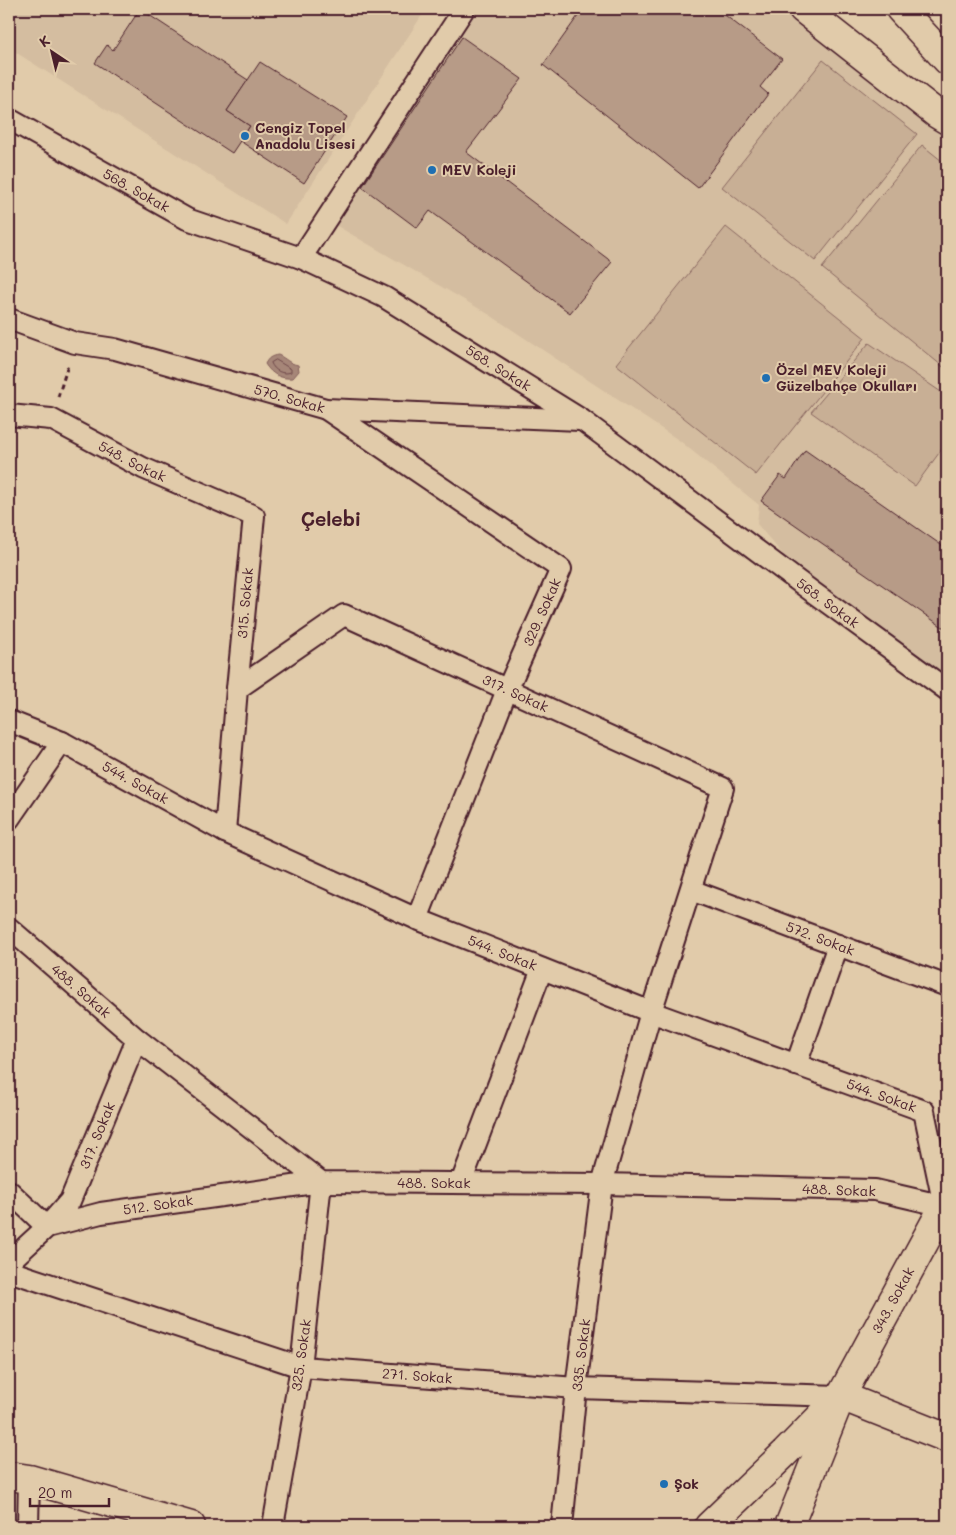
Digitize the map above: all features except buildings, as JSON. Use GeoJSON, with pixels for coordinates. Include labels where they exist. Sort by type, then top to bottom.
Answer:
{"type":"FeatureCollection","features":[{"type":"Feature","properties":{"kind":"main road"},"geometry":{"type":"LineString","coordinates":[[803,9],[922,103],[947,120]]}},
{"type":"Feature","properties":{"kind":"main road"},"geometry":{"type":"LineString","coordinates":[[900,9],[947,60]]}},
{"type":"Feature","properties":{"kind":"main road","name":"343. Sokak"},"geometry":{"type":"LineString","coordinates":[[840,1396],[944,1215]]}},
{"type":"Feature","properties":{"kind":"main road"},"geometry":{"type":"LineString","coordinates":[[840,1396],[947,1438]]}},
{"type":"Feature","properties":{"kind":"main road"},"geometry":{"type":"LineString","coordinates":[[709,1526],[784,1454],[840,1396]]}},
{"type":"Feature","properties":{"kind":"main road"},"geometry":{"type":"LineString","coordinates":[[789,1526],[840,1396]]}},
{"type":"Feature","properties":{"kind":"main road"},"geometry":{"type":"LineString","coordinates":[[19,1478],[190,1526]]}},
{"type":"Feature","properties":{"kind":"main road"},"geometry":{"type":"LineString","coordinates":[[714,1526],[720,1524],[740,1526]]}},
{"type":"Feature","properties":{"kind":"street"},"geometry":{"type":"LineString","coordinates":[[301,258],[464,9]]}},
{"type":"Feature","properties":{"kind":"street","name":"568. Sokak"},"geometry":{"type":"LineString","coordinates":[[9,118],[187,219],[301,258],[384,297],[582,420],[947,690]]}},
{"type":"Feature","properties":{"kind":"street","name":"570. Sokak"},"geometry":{"type":"LineString","coordinates":[[9,320],[75,343],[115,349],[326,409],[582,420]]}},
{"type":"Feature","properties":{"kind":"street","name":"329. Sokak"},"geometry":{"type":"LineString","coordinates":[[326,409],[561,569],[507,690],[417,919]]}},
{"type":"Feature","properties":{"kind":"street","name":"548. Sokak"},"geometry":{"type":"LineString","coordinates":[[9,415],[52,419],[143,468],[254,516]]}},
{"type":"Feature","properties":{"kind":"street","name":"315. Sokak"},"geometry":{"type":"LineString","coordinates":[[237,689],[254,516]]}},
{"type":"Feature","properties":{"kind":"street","name":"317. Sokak"},"geometry":{"type":"LineString","coordinates":[[237,689],[344,615],[723,788],[651,1012]]}},
{"type":"Feature","properties":{"kind":"street"},"geometry":{"type":"LineString","coordinates":[[225,832],[237,689]]}},
{"type":"Feature","properties":{"kind":"street","name":"544. Sokak"},"geometry":{"type":"LineString","coordinates":[[9,721],[62,742],[225,832],[417,919],[651,1012],[924,1111],[944,1215]]}},
{"type":"Feature","properties":{"kind":"street"},"geometry":{"type":"LineString","coordinates":[[9,819],[62,742]]}},
{"type":"Feature","properties":{"kind":"street","name":"572. Sokak"},"geometry":{"type":"LineString","coordinates":[[691,890],[947,986]]}},
{"type":"Feature","properties":{"kind":"street","name":"488. Sokak"},"geometry":{"type":"LineString","coordinates":[[9,928],[137,1039],[322,1182],[602,1184],[875,1190],[944,1215]]}},
{"type":"Feature","properties":{"kind":"street"},"geometry":{"type":"LineString","coordinates":[[796,1065],[838,945]]}},
{"type":"Feature","properties":{"kind":"street"},"geometry":{"type":"LineString","coordinates":[[461,1183],[542,969]]}},
{"type":"Feature","properties":{"kind":"street","name":"335. Sokak"},"geometry":{"type":"LineString","coordinates":[[562,1526],[576,1388],[602,1184],[651,1012]]}},
{"type":"Feature","properties":{"kind":"street","name":"317. Sokak"},"geometry":{"type":"LineString","coordinates":[[46,1227],[70,1201],[137,1039]]}},
{"type":"Feature","properties":{"kind":"street","name":"512. Sokak"},"geometry":{"type":"LineString","coordinates":[[46,1227],[101,1214],[322,1182]]}},
{"type":"Feature","properties":{"kind":"street","name":"325. Sokak"},"geometry":{"type":"LineString","coordinates":[[273,1526],[300,1367],[322,1182]]}},
{"type":"Feature","properties":{"kind":"street"},"geometry":{"type":"LineString","coordinates":[[9,1191],[46,1227],[9,1262]]}},
{"type":"Feature","properties":{"kind":"street","name":"271. Sokak"},"geometry":{"type":"LineString","coordinates":[[9,1271],[300,1367],[576,1388],[840,1396]]}},
{"type":"Feature","properties":{"kind":"street"},"geometry":{"type":"LineString","coordinates":[[19,1478],[28,1526]]}},
{"type":"Feature","properties":{"kind":"path"},"geometry":{"type":"LineString","coordinates":[[52,419],[75,343]]}},
{"type":"Feature","properties":{"kind":"shaded area","name":"Cengiz Topel Anadolu Lisesi"},"geometry":{"type":"Polygon","coordinates":[[[9,9],[426,9],[286,224],[9,48],[9,9]]]}},
{"type":"Feature","properties":{"kind":"shaded area","name":"Özel MEV Koleji Güzelbahçe Okulları"},"geometry":{"type":"Polygon","coordinates":[[[476,9],[787,9],[947,140],[947,680],[790,563],[757,524],[759,505],[680,441],[490,315],[332,223],[476,9]]]}},
{"type":"Feature","properties":{"kind":"shaded area"},"geometry":{"type":"Polygon","coordinates":[[[823,60],[917,134],[815,261],[722,187],[823,60]]]}},
{"type":"Feature","properties":{"kind":"shaded area"},"geometry":{"type":"Polygon","coordinates":[[[922,145],[947,165],[947,370],[822,268],[922,145]]]}},
{"type":"Feature","properties":{"kind":"shaded area"},"geometry":{"type":"Polygon","coordinates":[[[726,227],[865,338],[756,475],[616,364],[726,227]]]}},
{"type":"Feature","properties":{"kind":"shaded area"},"geometry":{"type":"Polygon","coordinates":[[[869,343],[947,396],[947,442],[915,486],[811,412],[869,343]]]}},
{"type":"Feature","properties":{"kind":"water"},"geometry":{"type":"Polygon","coordinates":[[[278,355],[298,365],[299,371],[293,378],[277,376],[265,364],[267,360],[278,355]]]}},
{"type":"Feature","properties":{"kind":"place","name":"Cengiz Topel Anadolu Lisesi"},"geometry":{"type":"Point","coordinates":[245,136]}},
{"type":"Feature","properties":{"kind":"place","name":"MEV Koleji"},"geometry":{"type":"Point","coordinates":[432,170]}},
{"type":"Feature","properties":{"kind":"place","name":"Özel MEV Koleji Güzelbahçe Okulları"},"geometry":{"type":"Point","coordinates":[766,378]}},
{"type":"Feature","properties":{"kind":"place","name":"Şok"},"geometry":{"type":"Point","coordinates":[664,1484]}},
{"type":"Feature","properties":{"kind":"district","name":"Çelebi"},"geometry":{"type":"Point","coordinates":[331,519]}}]}
